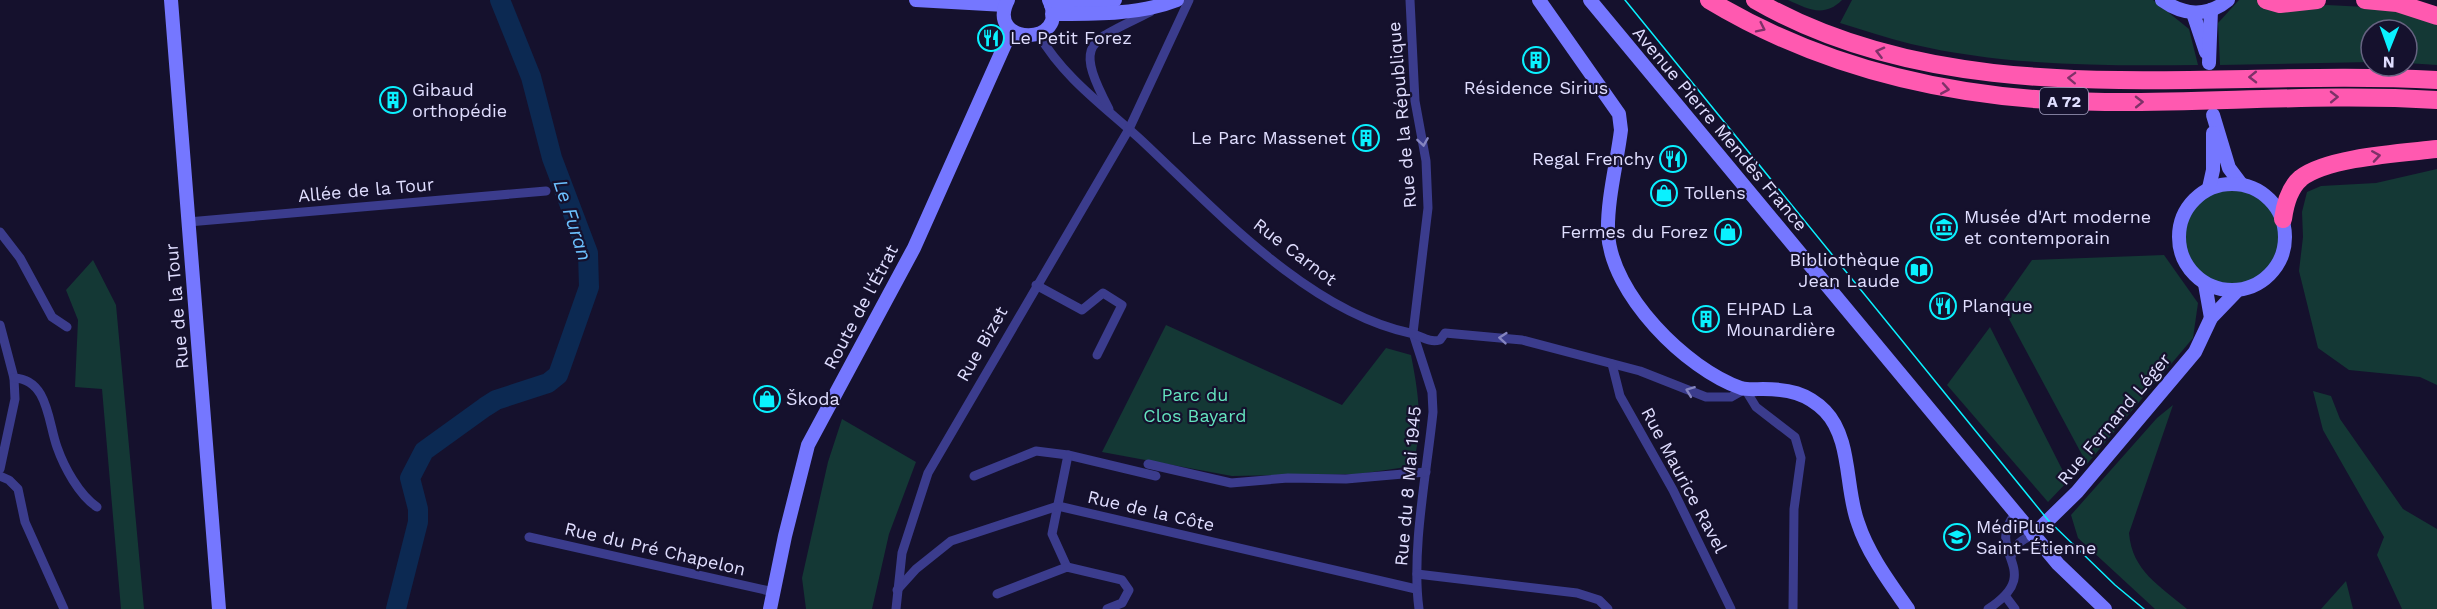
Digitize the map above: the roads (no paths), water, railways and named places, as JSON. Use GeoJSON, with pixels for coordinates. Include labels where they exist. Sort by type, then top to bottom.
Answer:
{"type":"FeatureCollection","features":[{"type":"Feature","properties":{"kind":"highway","name":"A 72"},"geometry":{"type":"LineString","coordinates":[[1709,0],[1757,27],[1820,55],[1893,78],[1957,91],[2024,99],[2096,102],[2341,97],[2437,100]]}},
{"type":"Feature","properties":{"kind":"highway","name":"A 72"},"geometry":{"type":"LineString","coordinates":[[1755,0],[1813,28],[1866,48],[1919,62],[2018,76],[2127,80],[2364,76],[2437,80]]}},
{"type":"Feature","properties":{"kind":"highway"},"geometry":{"type":"LineString","coordinates":[[2266,0],[2280,4],[2317,0]]}},
{"type":"Feature","properties":{"kind":"highway"},"geometry":{"type":"LineString","coordinates":[[2365,0],[2397,3],[2437,16]]}},
{"type":"Feature","properties":{"kind":"highway"},"geometry":{"type":"LineString","coordinates":[[2283,219],[2286,199],[2300,178],[2319,168],[2375,156],[2437,148]]}},
{"type":"Feature","properties":{"kind":"main road","name":"Rue de la Tour"},"geometry":{"type":"LineString","coordinates":[[171,0],[219,609]]}},
{"type":"Feature","properties":{"kind":"main road"},"geometry":{"type":"LineString","coordinates":[[916,0],[1007,3],[1006,22],[1014,32],[1026,37],[1039,35],[1049,26],[1051,6]]}},
{"type":"Feature","properties":{"kind":"main road"},"geometry":{"type":"LineString","coordinates":[[1051,6],[1115,0]]}},
{"type":"Feature","properties":{"kind":"main road"},"geometry":{"type":"LineString","coordinates":[[1051,6],[1121,12],[1159,7],[1177,0]]}},
{"type":"Feature","properties":{"kind":"main road"},"geometry":{"type":"LineString","coordinates":[[1539,0],[1619,114],[1621,130],[1608,221],[1609,245],[1614,265],[1625,288],[1653,321],[1659,332],[1685,355],[1715,375],[1745,389],[1790,390],[1804,395],[1825,412],[1838,434],[1858,524],[1900,590],[1917,609]]}},
{"type":"Feature","properties":{"kind":"main road","name":"Avenue Pierre Mendès France"},"geometry":{"type":"LineString","coordinates":[[1590,0],[2033,535],[2058,564],[2105,609]]}},
{"type":"Feature","properties":{"kind":"main road"},"geometry":{"type":"LineString","coordinates":[[2162,0],[2177,9],[2193,13],[2211,10],[2228,0]]}},
{"type":"Feature","properties":{"kind":"main road"},"geometry":{"type":"LineString","coordinates":[[2193,13],[2209,63],[2211,10]]}},
{"type":"Feature","properties":{"kind":"main road","name":"Route de l'Étrat"},"geometry":{"type":"LineString","coordinates":[[770,609],[785,536],[808,445],[914,248],[1006,42],[1014,32]]}},
{"type":"Feature","properties":{"kind":"main road"},"geometry":{"type":"LineString","coordinates":[[2210,188],[2214,170],[2213,116],[2229,168],[2241,183],[2266,196],[2283,219],[2285,242],[2282,258],[2262,282],[2236,292],[2205,284],[2189,270],[2182,257],[2179,228],[2183,214],[2192,201],[2210,188],[2241,183]]}},
{"type":"Feature","properties":{"kind":"main road"},"geometry":{"type":"LineString","coordinates":[[2205,284],[2211,318]]}},
{"type":"Feature","properties":{"kind":"main road","name":"Rue Fernand Léger"},"geometry":{"type":"LineString","coordinates":[[2033,535],[2077,492],[2194,352],[2211,318],[2236,292]]}},
{"type":"Feature","properties":{"kind":"main road"},"geometry":{"type":"LineString","coordinates":[[1653,321],[1665,327],[1711,364],[1734,378],[1747,382],[1791,382],[1808,389],[1831,407],[1845,431],[1864,521],[1908,609]]}},
{"type":"Feature","properties":{"kind":"street","name":"Rue Bizet"},"geometry":{"type":"LineString","coordinates":[[894,608],[902,553],[928,473],[1129,129],[1189,0]]}},
{"type":"Feature","properties":{"kind":"street","name":"Rue de la République"},"geometry":{"type":"LineString","coordinates":[[1410,0],[1415,101],[1426,161],[1428,208],[1413,333]]}},
{"type":"Feature","properties":{"kind":"street"},"geometry":{"type":"LineString","coordinates":[[1112,114],[1091,70],[1092,46],[1099,37],[1159,7]]}},
{"type":"Feature","properties":{"kind":"street","name":"Rue Carnot"},"geometry":{"type":"LineString","coordinates":[[1039,35],[1068,75],[1226,220],[1308,288],[1373,323],[1413,333],[1427,341],[1440,340],[1445,333],[1522,339],[1640,371],[1706,397],[1731,397],[1745,389]]}},
{"type":"Feature","properties":{"kind":"street","name":"Allée de la Tour"},"geometry":{"type":"LineString","coordinates":[[188,222],[546,192]]}},
{"type":"Feature","properties":{"kind":"street"},"geometry":{"type":"LineString","coordinates":[[0,232],[20,258],[52,317],[67,327]]}},
{"type":"Feature","properties":{"kind":"street"},"geometry":{"type":"LineString","coordinates":[[1036,285],[1082,310],[1103,293],[1122,305],[1097,355]]}},
{"type":"Feature","properties":{"kind":"street"},"geometry":{"type":"LineString","coordinates":[[0,325],[14,378],[15,399],[5,427],[0,469]]}},
{"type":"Feature","properties":{"kind":"street","name":"Rue du 8 Mai 1945"},"geometry":{"type":"LineString","coordinates":[[1413,333],[1432,392],[1433,412],[1417,574],[1416,589],[1419,609]]}},
{"type":"Feature","properties":{"kind":"street","name":"Rue Maurice Ravel"},"geometry":{"type":"LineString","coordinates":[[1612,364],[1620,396],[1673,490],[1731,609]]}},
{"type":"Feature","properties":{"kind":"street"},"geometry":{"type":"LineString","coordinates":[[14,378],[25,378],[38,391],[57,449],[85,500],[97,507]]}},
{"type":"Feature","properties":{"kind":"street"},"geometry":{"type":"LineString","coordinates":[[1745,389],[1756,407],[1795,437],[1801,458],[1794,509],[1793,609]]}},
{"type":"Feature","properties":{"kind":"street"},"geometry":{"type":"LineString","coordinates":[[974,476],[1036,451],[1068,455],[1156,476]]}},
{"type":"Feature","properties":{"kind":"street"},"geometry":{"type":"LineString","coordinates":[[1067,567],[1052,534],[1068,455]]}},
{"type":"Feature","properties":{"kind":"street"},"geometry":{"type":"LineString","coordinates":[[1148,464],[1231,483],[1288,478],[1346,479],[1426,472]]}},
{"type":"Feature","properties":{"kind":"street"},"geometry":{"type":"LineString","coordinates":[[0,476],[9,480],[18,489],[25,522],[64,609]]}},
{"type":"Feature","properties":{"kind":"street"},"geometry":{"type":"LineString","coordinates":[[897,590],[916,569],[951,541],[1058,507]]}},
{"type":"Feature","properties":{"kind":"street","name":"Rue de la Côte"},"geometry":{"type":"LineString","coordinates":[[1058,507],[1416,589]]}},
{"type":"Feature","properties":{"kind":"street"},"geometry":{"type":"LineString","coordinates":[[1988,609],[2006,597],[2014,581],[2011,557],[2004,538],[2007,523],[2016,513]]}},
{"type":"Feature","properties":{"kind":"street"},"geometry":{"type":"LineString","coordinates":[[2011,557],[2014,547],[2021,540],[2033,535]]}},
{"type":"Feature","properties":{"kind":"street","name":"Rue du Pré Chapelon"},"geometry":{"type":"LineString","coordinates":[[529,537],[774,592]]}},
{"type":"Feature","properties":{"kind":"street"},"geometry":{"type":"LineString","coordinates":[[997,594],[1067,567],[1122,579],[1129,590],[1122,603],[1107,609]]}},
{"type":"Feature","properties":{"kind":"street"},"geometry":{"type":"LineString","coordinates":[[1417,574],[1577,593],[1599,600],[1608,609]]}},
{"type":"Feature","properties":{"kind":"street"},"geometry":{"type":"LineString","coordinates":[[2006,597],[2015,609]]}},
{"type":"Feature","properties":{"kind":"waterway","name":"Le Furan"},"geometry":{"type":"LineString","coordinates":[[396,609],[418,522],[418,509],[410,478],[424,451],[496,400],[548,383],[558,375],[589,287],[588,253],[552,158],[531,77],[500,0]]}},
{"type":"Feature","properties":{"kind":"tram line"},"geometry":{"type":"LineString","coordinates":[[1625,0],[2048,520],[2115,585],[2144,609]]}},
{"type":"Feature","properties":{"kind":"place","name":"Le Petit Forez"},"geometry":{"type":"Point","coordinates":[991,38]}},
{"type":"Feature","properties":{"kind":"place","name":"Résidence Sirius"},"geometry":{"type":"Point","coordinates":[1536,60]}},
{"type":"Feature","properties":{"kind":"place","name":"Gibaud orthopédie"},"geometry":{"type":"Point","coordinates":[393,100]}},
{"type":"Feature","properties":{"kind":"place","name":"Le Parc Massenet"},"geometry":{"type":"Point","coordinates":[1366,138]}},
{"type":"Feature","properties":{"kind":"place","name":"Regal Frenchy"},"geometry":{"type":"Point","coordinates":[1673,159]}},
{"type":"Feature","properties":{"kind":"place","name":"Tollens"},"geometry":{"type":"Point","coordinates":[1664,193]}},
{"type":"Feature","properties":{"kind":"place","name":"Musée d'Art moderne et contemporain"},"geometry":{"type":"Point","coordinates":[1944,227]}},
{"type":"Feature","properties":{"kind":"place","name":"Fermes du Forez"},"geometry":{"type":"Point","coordinates":[1728,232]}},
{"type":"Feature","properties":{"kind":"place","name":"Bibliothèque Jean Laude"},"geometry":{"type":"Point","coordinates":[1919,270]}},
{"type":"Feature","properties":{"kind":"place","name":"Planque"},"geometry":{"type":"Point","coordinates":[1943,306]}},
{"type":"Feature","properties":{"kind":"place","name":"EHPAD La Mounardière"},"geometry":{"type":"Point","coordinates":[1706,319]}},
{"type":"Feature","properties":{"kind":"place","name":"Škoda"},"geometry":{"type":"Point","coordinates":[767,399]}},
{"type":"Feature","properties":{"kind":"place","name":"MédiPlus Saint-Étienne"},"geometry":{"type":"Point","coordinates":[1957,537]}},
{"type":"Feature","properties":{"kind":"park label","name":"Parc du Clos Bayard"},"geometry":{"type":"Point","coordinates":[1195,405]}}]}
